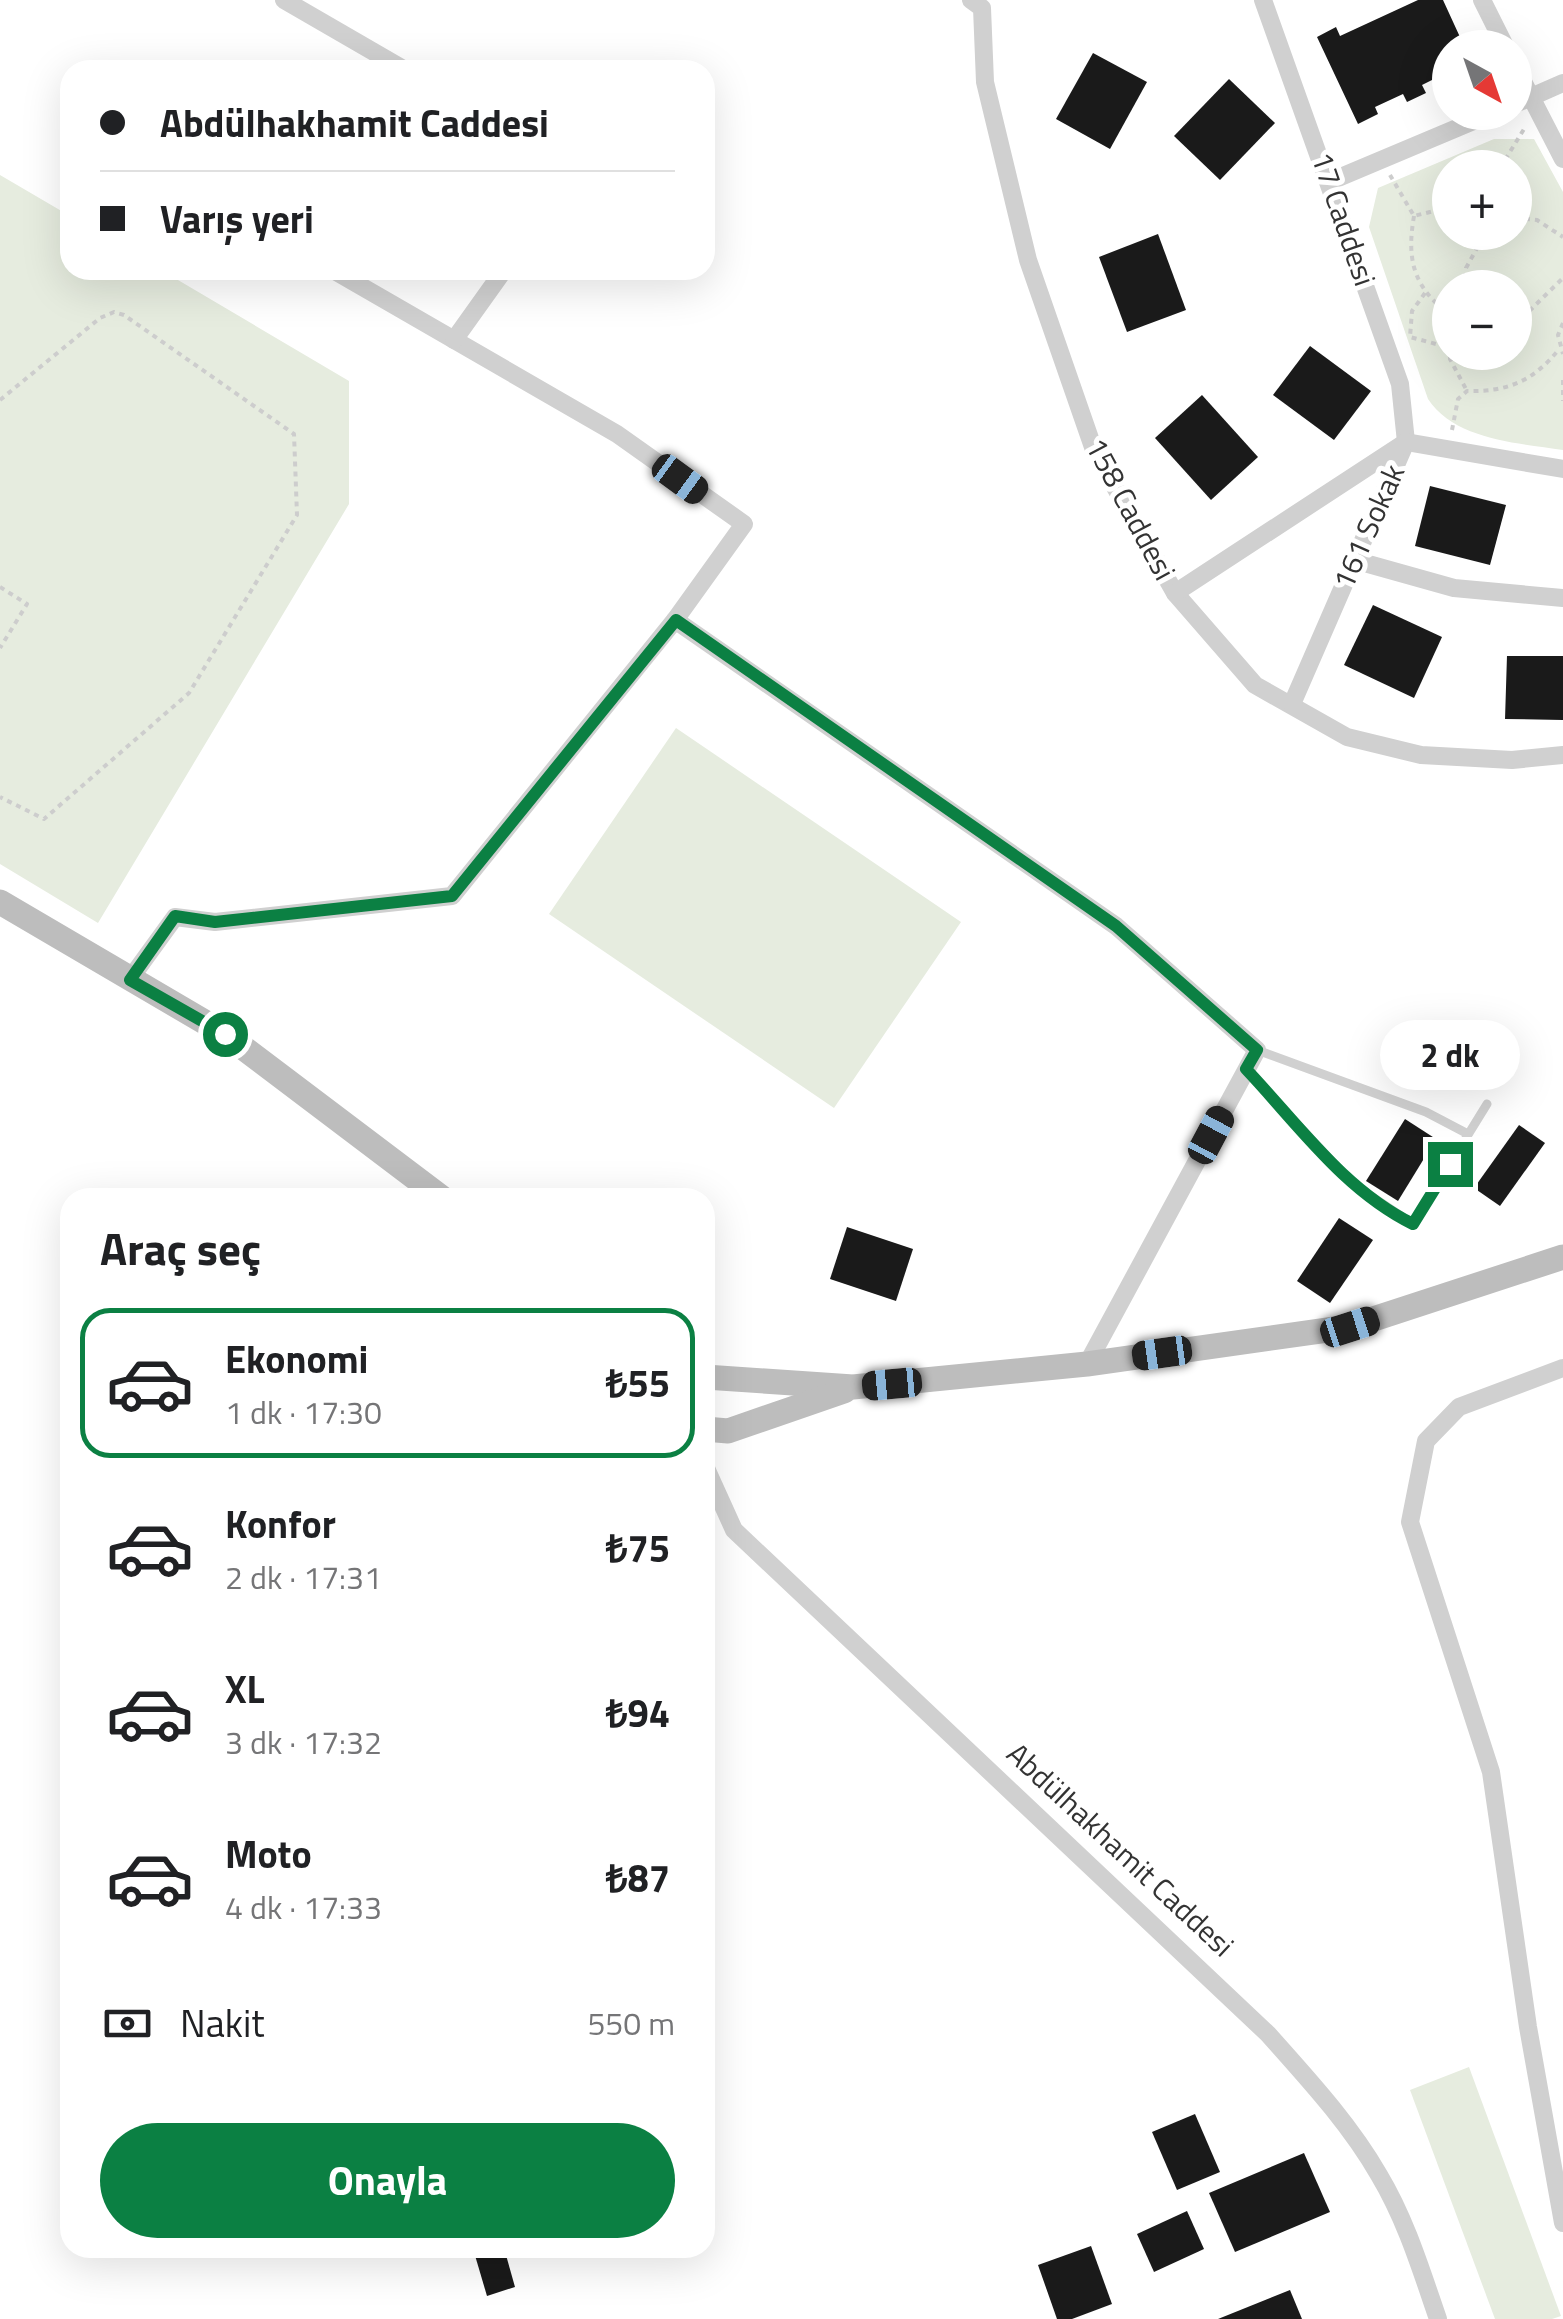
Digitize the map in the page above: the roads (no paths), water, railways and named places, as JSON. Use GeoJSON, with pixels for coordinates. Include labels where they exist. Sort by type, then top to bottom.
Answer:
{"type":"FeatureCollection","features":[{"type":"Feature","properties":{"kind":"main road"},"geometry":{"type":"LineString","coordinates":[[0,902],[225,1034],[429,1188]]}},
{"type":"Feature","properties":{"kind":"main road"},"geometry":{"type":"LineString","coordinates":[[715,1378],[853,1387],[1086,1364],[1350,1327],[1563,1257]]}},
{"type":"Feature","properties":{"kind":"main road"},"geometry":{"type":"LineString","coordinates":[[715,1430],[728,1431],[853,1387]]}},
{"type":"Feature","properties":{"kind":"street"},"geometry":{"type":"LineString","coordinates":[[284,0],[388,60]]}},
{"type":"Feature","properties":{"kind":"street","name":"17 Caddesi"},"geometry":{"type":"LineString","coordinates":[[1264,0],[1332,181],[1400,384],[1406,442]]}},
{"type":"Feature","properties":{"kind":"street"},"geometry":{"type":"LineString","coordinates":[[1482,0],[1497,30]]}},
{"type":"Feature","properties":{"kind":"street","name":"158 Caddesi"},"geometry":{"type":"LineString","coordinates":[[984,3],[985,82],[1028,260],[1094,450],[1175,593],[1255,685],[1347,736],[1421,755],[1512,760],[1563,755]]}},
{"type":"Feature","properties":{"kind":"street"},"geometry":{"type":"LineString","coordinates":[[1532,102],[1563,83]]}},
{"type":"Feature","properties":{"kind":"street"},"geometry":{"type":"LineString","coordinates":[[1532,110],[1563,160]]}},
{"type":"Feature","properties":{"kind":"street"},"geometry":{"type":"LineString","coordinates":[[1332,181],[1452,130]]}},
{"type":"Feature","properties":{"kind":"street"},"geometry":{"type":"LineString","coordinates":[[130,980],[175,916],[215,922],[452,896],[676,620],[744,524],[617,434],[351,280]]}},
{"type":"Feature","properties":{"kind":"street"},"geometry":{"type":"LineString","coordinates":[[454,340],[497,280]]}},
{"type":"Feature","properties":{"kind":"street"},"geometry":{"type":"LineString","coordinates":[[1175,593],[1406,442]]}},
{"type":"Feature","properties":{"kind":"street","name":"161 Sokak"},"geometry":{"type":"LineString","coordinates":[[1292,704],[1406,442],[1563,469]]}},
{"type":"Feature","properties":{"kind":"street"},"geometry":{"type":"LineString","coordinates":[[1354,560],[1454,588],[1563,598]]}},
{"type":"Feature","properties":{"kind":"street"},"geometry":{"type":"LineString","coordinates":[[676,620],[1116,926],[1257,1050],[1086,1364]]}},
{"type":"Feature","properties":{"kind":"street"},"geometry":{"type":"LineString","coordinates":[[1563,1368],[1459,1407],[1426,1441],[1410,1522],[1491,1772],[1528,2027],[1563,2223]]}},
{"type":"Feature","properties":{"kind":"street","name":"Abdülhakhamit Caddesi"},"geometry":{"type":"LineString","coordinates":[[715,1488],[734,1530],[1268,2034],[1340,2116],[1380,2176],[1408,2235],[1438,2319]]}},
{"type":"Feature","properties":{"kind":"lane"},"geometry":{"type":"LineString","coordinates":[[1257,1050],[1426,1112],[1468,1134]]}},
{"type":"Feature","properties":{"kind":"lane"},"geometry":{"type":"LineString","coordinates":[[1246,1069],[1353,1184],[1413,1224],[1486,1104]]}}]}
